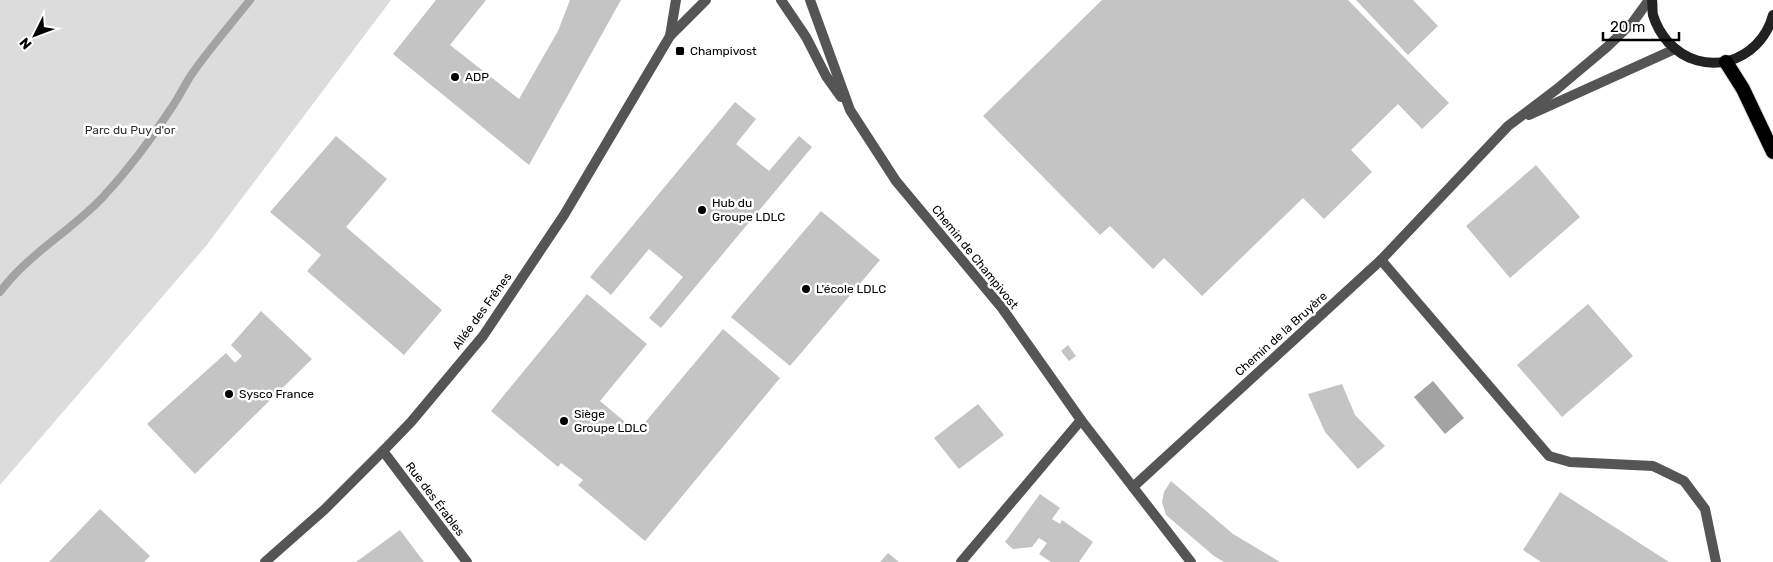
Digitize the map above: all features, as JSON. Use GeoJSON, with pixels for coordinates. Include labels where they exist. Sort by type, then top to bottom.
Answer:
{"type":"FeatureCollection","features":[{"type":"Feature","properties":{"kind":"highway"},"geometry":{"type":"LineString","coordinates":[[1726,62],[1743,89],[1773,152]]}},
{"type":"Feature","properties":{"kind":"main road","name":"Chemin de la Bruyère"},"geometry":{"type":"LineString","coordinates":[[1651,0],[1653,16],[1662,34],[1675,49],[1688,58],[1707,63],[1726,62],[1744,55],[1759,43],[1770,26],[1773,15]]}},
{"type":"Feature","properties":{"kind":"street","name":"Allée des Frênes"},"geometry":{"type":"LineString","coordinates":[[670,36],[676,0]]}},
{"type":"Feature","properties":{"kind":"street","name":"Allée des Frênes"},"geometry":{"type":"LineString","coordinates":[[265,562],[324,510],[383,452],[411,422],[482,336],[564,215],[670,36],[706,0]]}},
{"type":"Feature","properties":{"kind":"street","name":"Chemin de Champivost"},"geometry":{"type":"LineString","coordinates":[[781,0],[806,37],[826,76],[896,181],[1002,308],[1081,420],[1133,486]]}},
{"type":"Feature","properties":{"kind":"street","name":"Chemin de Champivost"},"geometry":{"type":"LineString","coordinates":[[810,0],[850,110]]}},
{"type":"Feature","properties":{"kind":"street","name":"Chemin de la Bruyère"},"geometry":{"type":"LineString","coordinates":[[1133,486],[1381,260],[1508,126],[1557,89],[1611,43],[1634,22],[1651,0]]}},
{"type":"Feature","properties":{"kind":"street","name":"Chemin de la Bruyère"},"geometry":{"type":"LineString","coordinates":[[1508,126],[1675,49]]}},
{"type":"Feature","properties":{"kind":"street"},"geometry":{"type":"LineString","coordinates":[[1381,260],[1549,456],[1570,462],[1653,466],[1684,481],[1705,509],[1716,562]]}},
{"type":"Feature","properties":{"kind":"street"},"geometry":{"type":"LineString","coordinates":[[961,562],[1081,420]]}},
{"type":"Feature","properties":{"kind":"street","name":"Rue des Érables"},"geometry":{"type":"LineString","coordinates":[[383,452],[467,562]]}},
{"type":"Feature","properties":{"kind":"street"},"geometry":{"type":"LineString","coordinates":[[1133,486],[1191,562]]}},
{"type":"Feature","properties":{"kind":"green space","name":"Parc du Puy d'or"},"geometry":{"type":"Polygon","coordinates":[[[0,0],[391,0],[206,246],[0,485],[0,0]]]}},
{"type":"Feature","properties":{"kind":"shaded area"},"geometry":{"type":"Polygon","coordinates":[[[1433,381],[1464,418],[1445,434],[1414,397],[1433,381]]]}},
{"type":"Feature","properties":{"kind":"building","name":"ADP"},"geometry":{"type":"Polygon","coordinates":[[[436,0],[486,0],[450,45],[519,99],[558,31],[570,0],[621,0],[529,165],[393,54],[436,0]]]}},
{"type":"Feature","properties":{"kind":"building"},"geometry":{"type":"Polygon","coordinates":[[[1102,0],[1348,0],[1449,103],[1422,129],[1398,104],[1351,150],[1372,172],[1324,219],[1303,198],[1202,296],[1164,258],[1153,269],[1110,226],[1100,235],[983,116],[1102,0]]]}},
{"type":"Feature","properties":{"kind":"building"},"geometry":{"type":"Polygon","coordinates":[[[1356,0],[1413,0],[1438,26],[1408,55],[1356,0]]]}},
{"type":"Feature","properties":{"kind":"building","name":"Hub du Groupe LDLC"},"geometry":{"type":"Polygon","coordinates":[[[735,102],[756,119],[736,144],[769,171],[799,136],[812,147],[661,328],[649,318],[683,277],[649,249],[611,295],[590,277],[735,102]]]}},
{"type":"Feature","properties":{"kind":"building"},"geometry":{"type":"Polygon","coordinates":[[[336,136],[387,179],[346,227],[442,310],[404,355],[307,271],[321,255],[270,212],[336,136]]]}},
{"type":"Feature","properties":{"kind":"building"},"geometry":{"type":"Polygon","coordinates":[[[1536,165],[1580,217],[1510,278],[1466,226],[1536,165]]]}},
{"type":"Feature","properties":{"kind":"building","name":"L'école LDLC"},"geometry":{"type":"Polygon","coordinates":[[[821,211],[880,260],[790,366],[731,317],[821,211]]]}},
{"type":"Feature","properties":{"kind":"building","name":"Siège Groupe LDLC"},"geometry":{"type":"Polygon","coordinates":[[[587,294],[647,344],[600,401],[637,432],[723,329],[780,378],[645,541],[578,485],[583,480],[561,463],[558,467],[491,411],[587,294]]]}},
{"type":"Feature","properties":{"kind":"building"},"geometry":{"type":"Polygon","coordinates":[[[1588,304],[1633,356],[1562,417],[1517,365],[1588,304]]]}},
{"type":"Feature","properties":{"kind":"building","name":"Sysco France"},"geometry":{"type":"Polygon","coordinates":[[[261,311],[312,359],[195,474],[147,424],[226,353],[235,363],[242,356],[231,345],[261,311]]]}},
{"type":"Feature","properties":{"kind":"building"},"geometry":{"type":"Polygon","coordinates":[[[1068,345],[1076,356],[1069,361],[1061,351],[1068,345]]]}},
{"type":"Feature","properties":{"kind":"building"},"geometry":{"type":"Polygon","coordinates":[[[1342,384],[1355,415],[1385,446],[1358,469],[1325,432],[1308,394],[1342,384]]]}},
{"type":"Feature","properties":{"kind":"building"},"geometry":{"type":"Polygon","coordinates":[[[978,404],[1004,435],[959,469],[934,438],[978,404]]]}},
{"type":"Feature","properties":{"kind":"building"},"geometry":{"type":"Polygon","coordinates":[[[1171,481],[1233,534],[1280,562],[1224,562],[1214,556],[1166,515],[1162,502],[1164,492],[1171,481]]]}},
{"type":"Feature","properties":{"kind":"building"},"geometry":{"type":"Polygon","coordinates":[[[1560,492],[1669,562],[1541,562],[1523,550],[1560,492]]]}},
{"type":"Feature","properties":{"kind":"building"},"geometry":{"type":"Polygon","coordinates":[[[1040,494],[1060,508],[1052,519],[1060,524],[1062,520],[1093,542],[1079,562],[1051,562],[1039,554],[1047,543],[1039,538],[1032,547],[1013,549],[1005,542],[1040,494]]]}},
{"type":"Feature","properties":{"kind":"building"},"geometry":{"type":"Polygon","coordinates":[[[100,509],[150,556],[144,562],[49,562],[100,509]]]}},
{"type":"Feature","properties":{"kind":"building"},"geometry":{"type":"Polygon","coordinates":[[[400,530],[424,562],[356,562],[400,530]]]}},
{"type":"Feature","properties":{"kind":"building"},"geometry":{"type":"Polygon","coordinates":[[[888,553],[899,562],[880,562],[888,553]]]}},
{"type":"Feature","properties":{"kind":"waterway"},"geometry":{"type":"LineString","coordinates":[[0,292],[11,278],[36,254],[91,209],[121,176],[155,133],[201,62],[250,0]]}},
{"type":"Feature","properties":{"kind":"place","name":"Champivost"},"geometry":{"type":"Point","coordinates":[680,51]}},
{"type":"Feature","properties":{"kind":"place","name":"ADP"},"geometry":{"type":"Point","coordinates":[455,77]}},
{"type":"Feature","properties":{"kind":"place","name":"Hub du Groupe LDLC"},"geometry":{"type":"Point","coordinates":[702,210]}},
{"type":"Feature","properties":{"kind":"place","name":"L'école LDLC"},"geometry":{"type":"Point","coordinates":[806,289]}},
{"type":"Feature","properties":{"kind":"place","name":"Sysco France"},"geometry":{"type":"Point","coordinates":[229,394]}},
{"type":"Feature","properties":{"kind":"place","name":"Siège Groupe LDLC"},"geometry":{"type":"Point","coordinates":[564,421]}}]}
